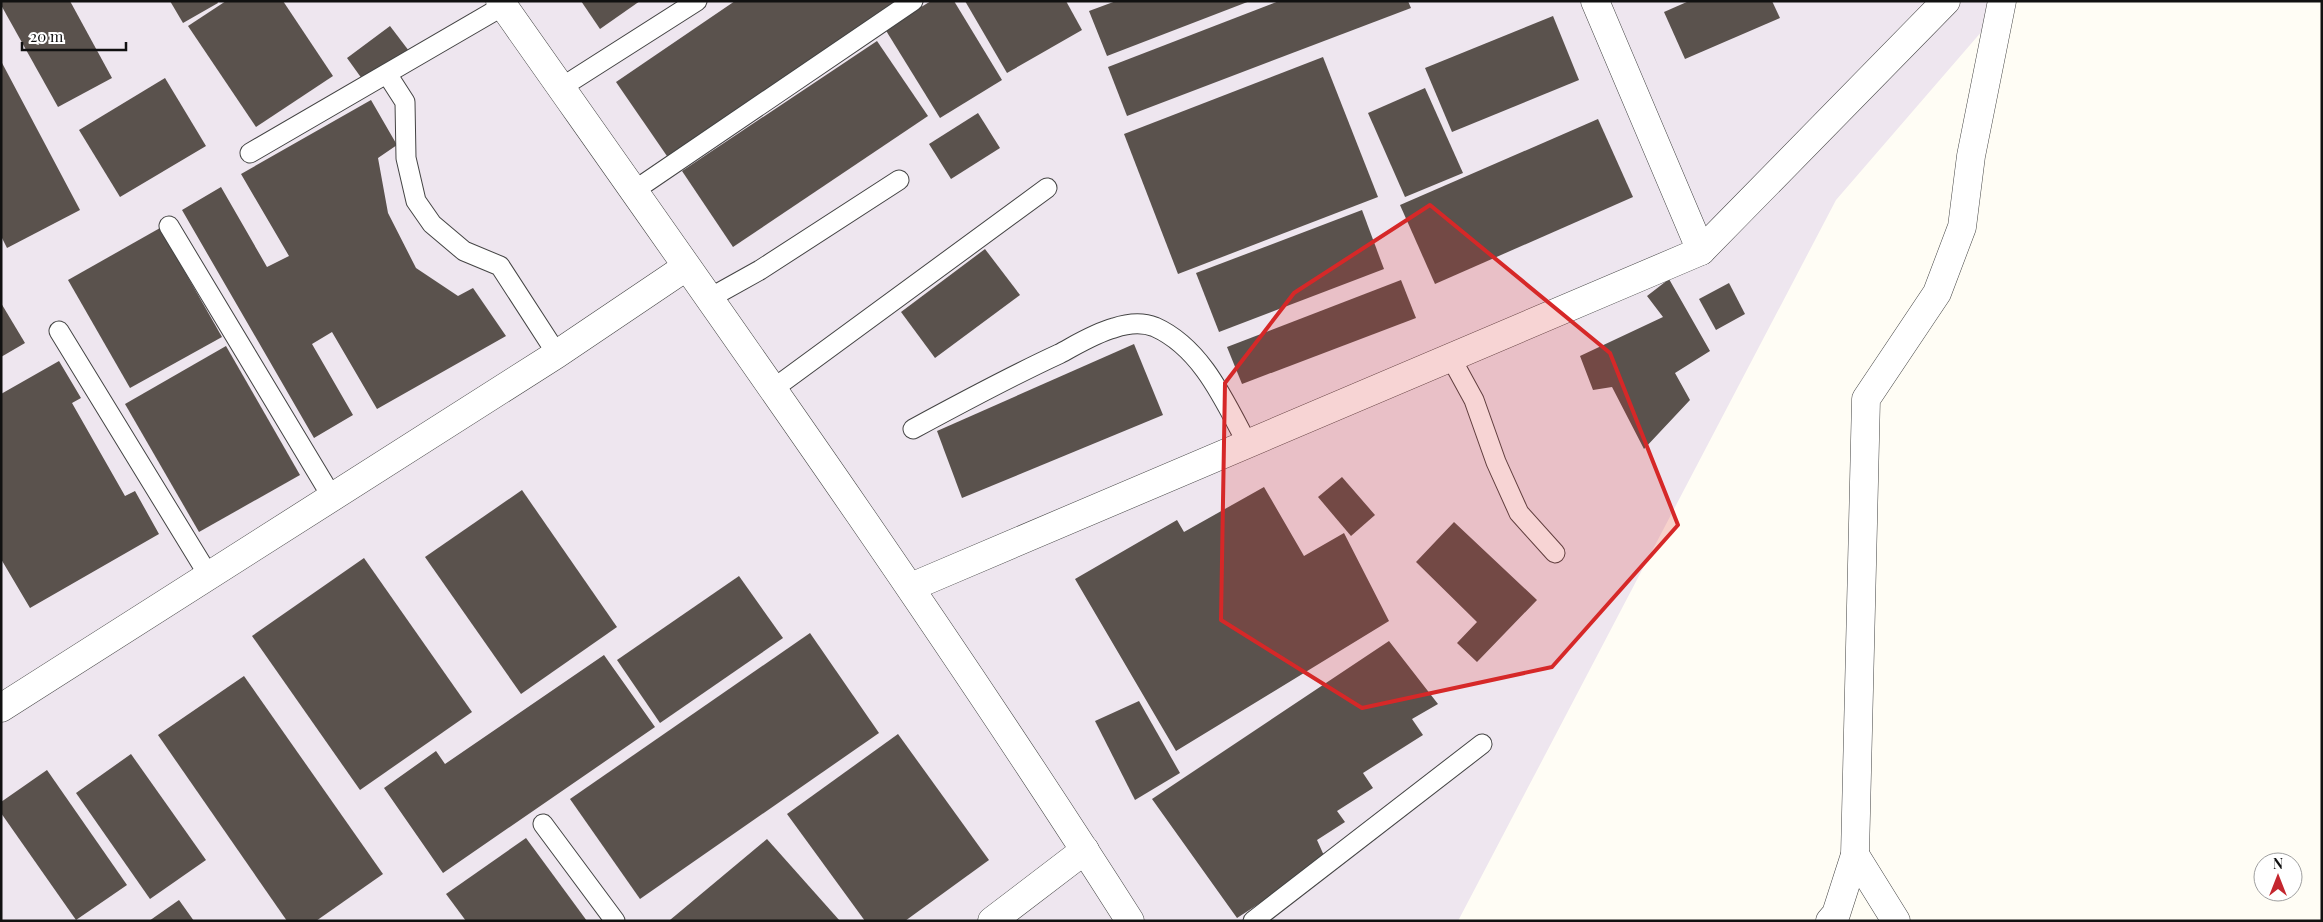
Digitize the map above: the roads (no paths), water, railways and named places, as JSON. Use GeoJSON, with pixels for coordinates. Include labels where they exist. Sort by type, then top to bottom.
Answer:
{"type":"FeatureCollection","features":[{"type":"Feature","properties":{"kind":"street"},"geometry":{"type":"LineString","coordinates":[[1595,1],[1701,251]]}},
{"type":"Feature","properties":{"kind":"street"},"geometry":{"type":"LineString","coordinates":[[910,587],[1701,251],[1946,1]]}},
{"type":"Feature","properties":{"kind":"street"},"geometry":{"type":"LineString","coordinates":[[1830,921],[1836,914],[1855,855],[1866,399],[1937,293],[1962,227],[1971,156],[2002,1]]}},
{"type":"Feature","properties":{"kind":"street"},"geometry":{"type":"LineString","coordinates":[[501,3],[635,190],[708,299],[773,389],[910,587],[1130,921]]}},
{"type":"Feature","properties":{"kind":"street"},"geometry":{"type":"LineString","coordinates":[[1,708],[557,354],[686,267]]}},
{"type":"Feature","properties":{"kind":"street"},"geometry":{"type":"LineString","coordinates":[[992,921],[1084,850]]}},
{"type":"Feature","properties":{"kind":"street"},"geometry":{"type":"LineString","coordinates":[[1855,855],[1896,921]]}},
{"type":"Feature","properties":{"kind":"lane"},"geometry":{"type":"LineString","coordinates":[[562,87],[697,1]]}},
{"type":"Feature","properties":{"kind":"lane"},"geometry":{"type":"LineString","coordinates":[[635,190],[913,1]]}},
{"type":"Feature","properties":{"kind":"lane"},"geometry":{"type":"LineString","coordinates":[[250,153],[387,74],[501,3]]}},
{"type":"Feature","properties":{"kind":"lane"},"geometry":{"type":"LineString","coordinates":[[387,74],[406,102],[406,158],[416,201],[432,224],[464,251],[500,266],[557,354]]}},
{"type":"Feature","properties":{"kind":"lane"},"geometry":{"type":"LineString","coordinates":[[708,299],[760,270],[900,180]]}},
{"type":"Feature","properties":{"kind":"lane"},"geometry":{"type":"LineString","coordinates":[[773,389],[1046,188]]}},
{"type":"Feature","properties":{"kind":"lane"},"geometry":{"type":"LineString","coordinates":[[169,226],[332,497]]}},
{"type":"Feature","properties":{"kind":"lane"},"geometry":{"type":"LineString","coordinates":[[913,429],[1019,373],[1095,336],[1112,328],[1134,324],[1154,327],[1182,345],[1202,366],[1221,394],[1248,444]]}},
{"type":"Feature","properties":{"kind":"lane"},"geometry":{"type":"LineString","coordinates":[[59,331],[209,576]]}},
{"type":"Feature","properties":{"kind":"lane"},"geometry":{"type":"LineString","coordinates":[[1451,358],[1474,400],[1496,462],[1519,513],[1555,553]]}},
{"type":"Feature","properties":{"kind":"lane"},"geometry":{"type":"LineString","coordinates":[[1253,921],[1482,744]]}},
{"type":"Feature","properties":{"kind":"lane"},"geometry":{"type":"LineString","coordinates":[[543,824],[615,921]]}}]}
